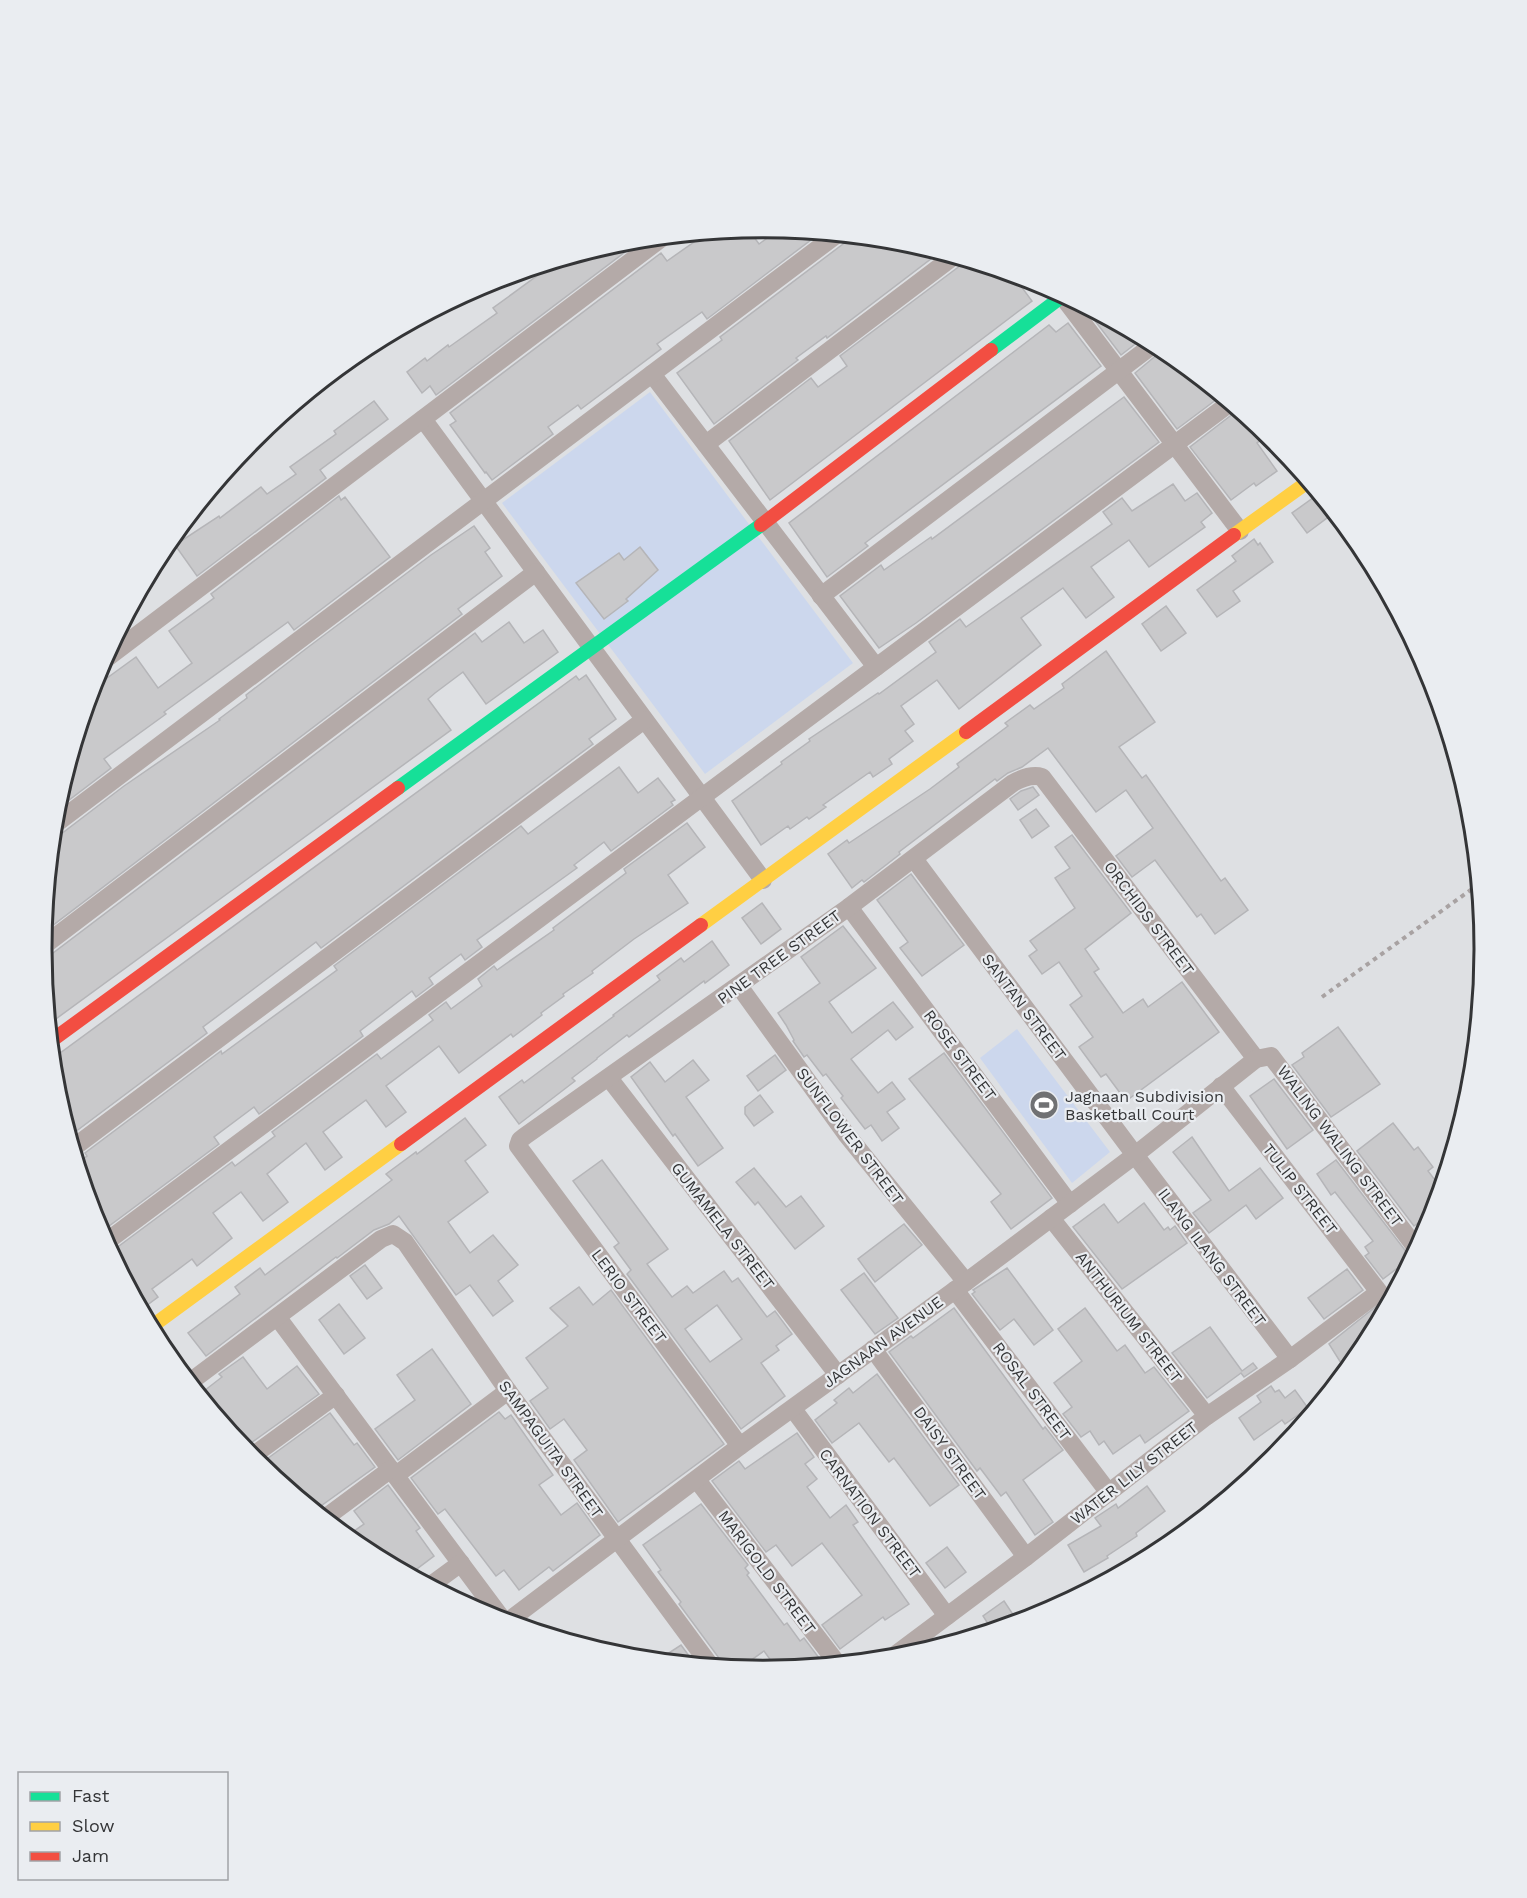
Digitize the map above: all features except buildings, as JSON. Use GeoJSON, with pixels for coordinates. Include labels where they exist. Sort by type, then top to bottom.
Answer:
{"type":"FeatureCollection","features":[{"type":"Feature","properties":{"kind":"street"},"geometry":{"type":"LineString","coordinates":[[65,817],[827,242]]}},
{"type":"Feature","properties":{"kind":"street"},"geometry":{"type":"LineString","coordinates":[[120,648],[649,248]]}},
{"type":"Feature","properties":{"kind":"street"},"geometry":{"type":"LineString","coordinates":[[706,444],[947,262]]}},
{"type":"Feature","properties":{"kind":"street"},"geometry":{"type":"LineString","coordinates":[[58,1036],[765,522],[1055,301]]}},
{"type":"Feature","properties":{"kind":"street"},"geometry":{"type":"LineString","coordinates":[[1072,308],[1240,531]]}},
{"type":"Feature","properties":{"kind":"street"},"geometry":{"type":"LineString","coordinates":[[821,596],[1146,350]]}},
{"type":"Feature","properties":{"kind":"street"},"geometry":{"type":"LineString","coordinates":[[652,374],[876,668]]}},
{"type":"Feature","properties":{"kind":"street"},"geometry":{"type":"LineString","coordinates":[[114,1236],[1224,407]]}},
{"type":"Feature","properties":{"kind":"street"},"geometry":{"type":"LineString","coordinates":[[423,419],[763,880]]}},
{"type":"Feature","properties":{"kind":"street"},"geometry":{"type":"LineString","coordinates":[[159,1322],[1303,486]]}},
{"type":"Feature","properties":{"kind":"street"},"geometry":{"type":"LineString","coordinates":[[52,938],[536,572]]}},
{"type":"Feature","properties":{"kind":"street"},"geometry":{"type":"LineString","coordinates":[[80,1143],[644,720]]}},
{"type":"Feature","properties":{"kind":"street","name":"PINE TREE STREET"},"geometry":{"type":"LineString","coordinates":[[518,1146],[520,1140],[525,1136],[849,907],[1013,783],[1023,777],[1042,777]]}},
{"type":"Feature","properties":{"kind":"street","name":"ORCHIDS STREET"},"geometry":{"type":"LineString","coordinates":[[1042,777],[1256,1059]]}},
{"type":"Feature","properties":{"kind":"street","name":"SANTAN STREET"},"geometry":{"type":"LineString","coordinates":[[914,859],[1134,1155]]}},
{"type":"Feature","properties":{"kind":"street","name":"ROSE STREET"},"geometry":{"type":"LineString","coordinates":[[849,907],[1070,1204]]}},
{"type":"Feature","properties":{"kind":"street","name":"SUNFLOWER STREET"},"geometry":{"type":"LineString","coordinates":[[739,986],[846,1134],[961,1286]]}},
{"type":"Feature","properties":{"kind":"street","name":"WALING WALING STREET"},"geometry":{"type":"LineString","coordinates":[[1256,1059],[1271,1056],[1411,1241]]}},
{"type":"Feature","properties":{"kind":"street","name":"JAGNAAN AVENUE"},"geometry":{"type":"LineString","coordinates":[[514,1614],[617,1540],[740,1446],[961,1286],[1256,1059]]}},
{"type":"Feature","properties":{"kind":"street","name":"GUMAMELA STREET"},"geometry":{"type":"LineString","coordinates":[[609,1078],[838,1375]]}},
{"type":"Feature","properties":{"kind":"street","name":"TULIP STREET"},"geometry":{"type":"LineString","coordinates":[[1221,1086],[1379,1292]]}},
{"type":"Feature","properties":{"kind":"street","name":"LERIO STREET"},"geometry":{"type":"LineString","coordinates":[[518,1146],[740,1446]]}},
{"type":"Feature","properties":{"kind":"street","name":"ILANG ILANG STREET"},"geometry":{"type":"LineString","coordinates":[[1134,1155],[1290,1359]]}},
{"type":"Feature","properties":{"kind":"street","name":"ANTHURIUM STREET"},"geometry":{"type":"LineString","coordinates":[[1051,1218],[1207,1416]]}},
{"type":"Feature","properties":{"kind":"street","name":"SAMPAGUITA STREET"},"geometry":{"type":"LineString","coordinates":[[278,1318],[381,1239],[393,1234],[405,1242],[508,1391],[704,1657]]}},
{"type":"Feature","properties":{"kind":"street","name":"ROSAL STREET"},"geometry":{"type":"LineString","coordinates":[[961,1286],[1109,1492]]}},
{"type":"Feature","properties":{"kind":"street","name":"WATER LILY STREET"},"geometry":{"type":"LineString","coordinates":[[909,1644],[1207,1416],[1290,1359],[1379,1292]]}},
{"type":"Feature","properties":{"kind":"street"},"geometry":{"type":"LineString","coordinates":[[196,1378],[278,1318],[495,1607]]}},
{"type":"Feature","properties":{"kind":"street","name":"DAISY STREET"},"geometry":{"type":"LineString","coordinates":[[873,1349],[1026,1557]]}},
{"type":"Feature","properties":{"kind":"street"},"geometry":{"type":"LineString","coordinates":[[332,1513],[508,1391]]}},
{"type":"Feature","properties":{"kind":"street"},"geometry":{"type":"LineString","coordinates":[[260,1451],[336,1395]]}},
{"type":"Feature","properties":{"kind":"street","name":"CARNATION STREET"},"geometry":{"type":"LineString","coordinates":[[793,1409],[947,1616]]}},
{"type":"Feature","properties":{"kind":"street","name":"MARIGOLD STREET"},"geometry":{"type":"LineString","coordinates":[[697,1480],[832,1656]]}},
{"type":"Feature","properties":{"kind":"street"},"geometry":{"type":"LineString","coordinates":[[438,1581],[461,1563]]}},
{"type":"Feature","properties":{"kind":"path"},"geometry":{"type":"LineString","coordinates":[[1322,997],[1472,889]]}},
{"type":"Feature","properties":{"kind":"shaded area"},"geometry":{"type":"Polygon","coordinates":[[[650,392],[853,663],[705,774],[502,503],[650,392]]]}},
{"type":"Feature","properties":{"kind":"shaded area","name":"Jagnaan Subdivision Basketball Court"},"geometry":{"type":"Polygon","coordinates":[[[1017,1029],[1110,1152],[1072,1183],[980,1058],[1017,1029]]]}},
{"type":"Feature","properties":{"kind":"traffic: fast"},"geometry":{"type":"LineString","coordinates":[[991,350],[1056,301]]}},
{"type":"Feature","properties":{"kind":"traffic: fast"},"geometry":{"type":"LineString","coordinates":[[398,788],[761,525]]}},
{"type":"Feature","properties":{"kind":"traffic: slow"},"geometry":{"type":"LineString","coordinates":[[1234,535],[1303,486]]}},
{"type":"Feature","properties":{"kind":"traffic: slow"},"geometry":{"type":"LineString","coordinates":[[701,925],[966,732]]}},
{"type":"Feature","properties":{"kind":"traffic: slow"},"geometry":{"type":"LineString","coordinates":[[159,1322],[401,1144]]}},
{"type":"Feature","properties":{"kind":"traffic: jam"},"geometry":{"type":"LineString","coordinates":[[761,525],[991,350]]}},
{"type":"Feature","properties":{"kind":"traffic: jam"},"geometry":{"type":"LineString","coordinates":[[966,732],[1234,535]]}},
{"type":"Feature","properties":{"kind":"traffic: jam"},"geometry":{"type":"LineString","coordinates":[[58,1036],[398,788]]}},
{"type":"Feature","properties":{"kind":"traffic: jam"},"geometry":{"type":"LineString","coordinates":[[401,1144],[701,925]]}},
{"type":"Feature","properties":{"kind":"place","name":"Jagnaan Subdivision Basketball Court"},"geometry":{"type":"Point","coordinates":[1044,1105]}}]}
